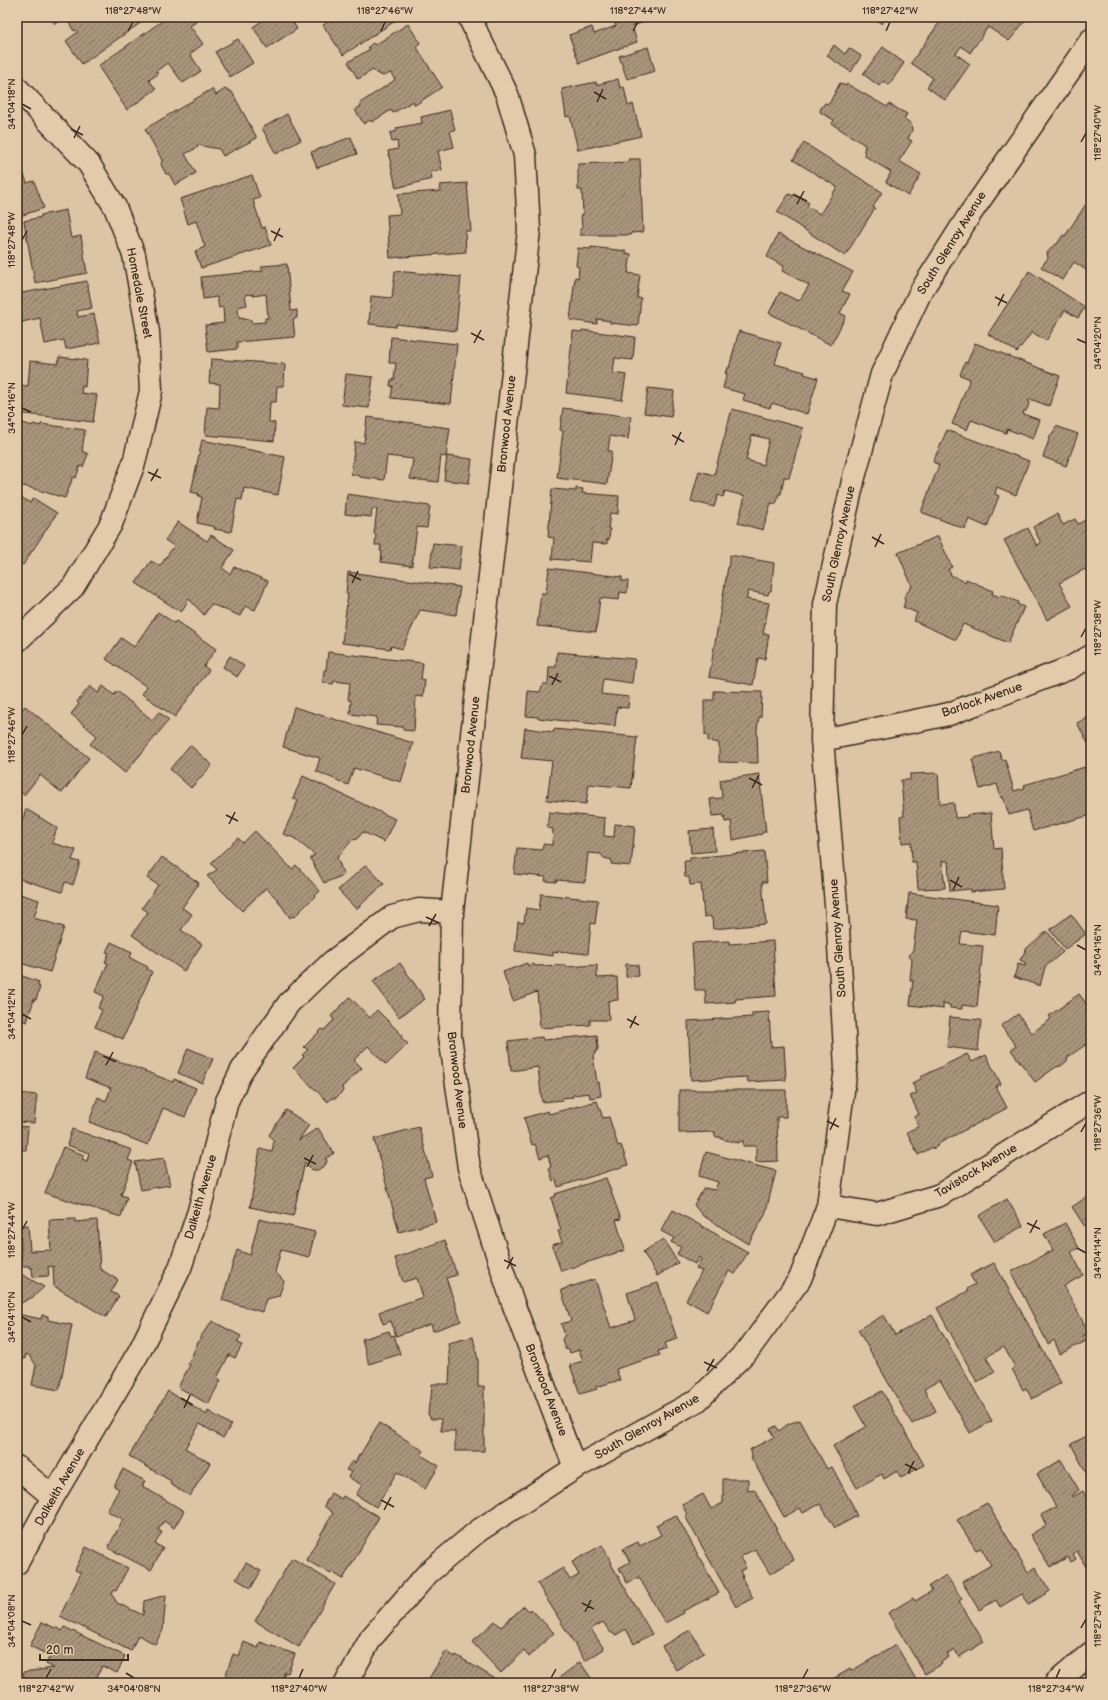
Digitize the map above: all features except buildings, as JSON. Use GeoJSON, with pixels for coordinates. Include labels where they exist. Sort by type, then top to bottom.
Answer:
{"type":"FeatureCollection","features":[{"type":"Feature","properties":{"kind":"street","name":"Bronwood Avenue"},"geometry":{"type":"LineString","coordinates":[[469,17],[507,94],[525,155],[529,230],[452,912],[450,1036],[469,1168],[513,1303],[575,1468]]}},
{"type":"Feature","properties":{"kind":"street","name":"South Glenroy Avenue"},"geometry":{"type":"LineString","coordinates":[[346,1683],[371,1638],[428,1573],[478,1531],[575,1468],[698,1400],[748,1349],[800,1279],[828,1206],[846,1068],[838,928],[822,740],[825,604],[854,476],[882,374],[921,291],[970,214],[1091,40]]}},
{"type":"Feature","properties":{"kind":"street","name":"Homedale Street"},"geometry":{"type":"LineString","coordinates":[[17,88],[89,164],[115,207],[134,255],[148,332],[151,391],[134,463],[111,524],[73,587],[17,641]]}},
{"type":"Feature","properties":{"kind":"street","name":"Barlock Avenue"},"geometry":{"type":"LineString","coordinates":[[822,740],[949,714],[1070,668],[1091,656]]}},
{"type":"Feature","properties":{"kind":"street","name":"Dalkeith Avenue"},"geometry":{"type":"LineString","coordinates":[[17,1563],[53,1497],[140,1350],[180,1268],[199,1212],[227,1101],[242,1070],[289,1003],[332,962],[392,917],[419,910],[452,912]]}},
{"type":"Feature","properties":{"kind":"street","name":"Tavistock Avenue"},"geometry":{"type":"LineString","coordinates":[[828,1206],[877,1214],[940,1195],[1091,1101]]}},
{"type":"Feature","properties":{"kind":"street"},"geometry":{"type":"LineString","coordinates":[[17,1467],[53,1497]]}},
{"type":"Feature","properties":{"kind":"street"},"geometry":{"type":"LineString","coordinates":[[1056,1683],[1091,1653]]}}]}
